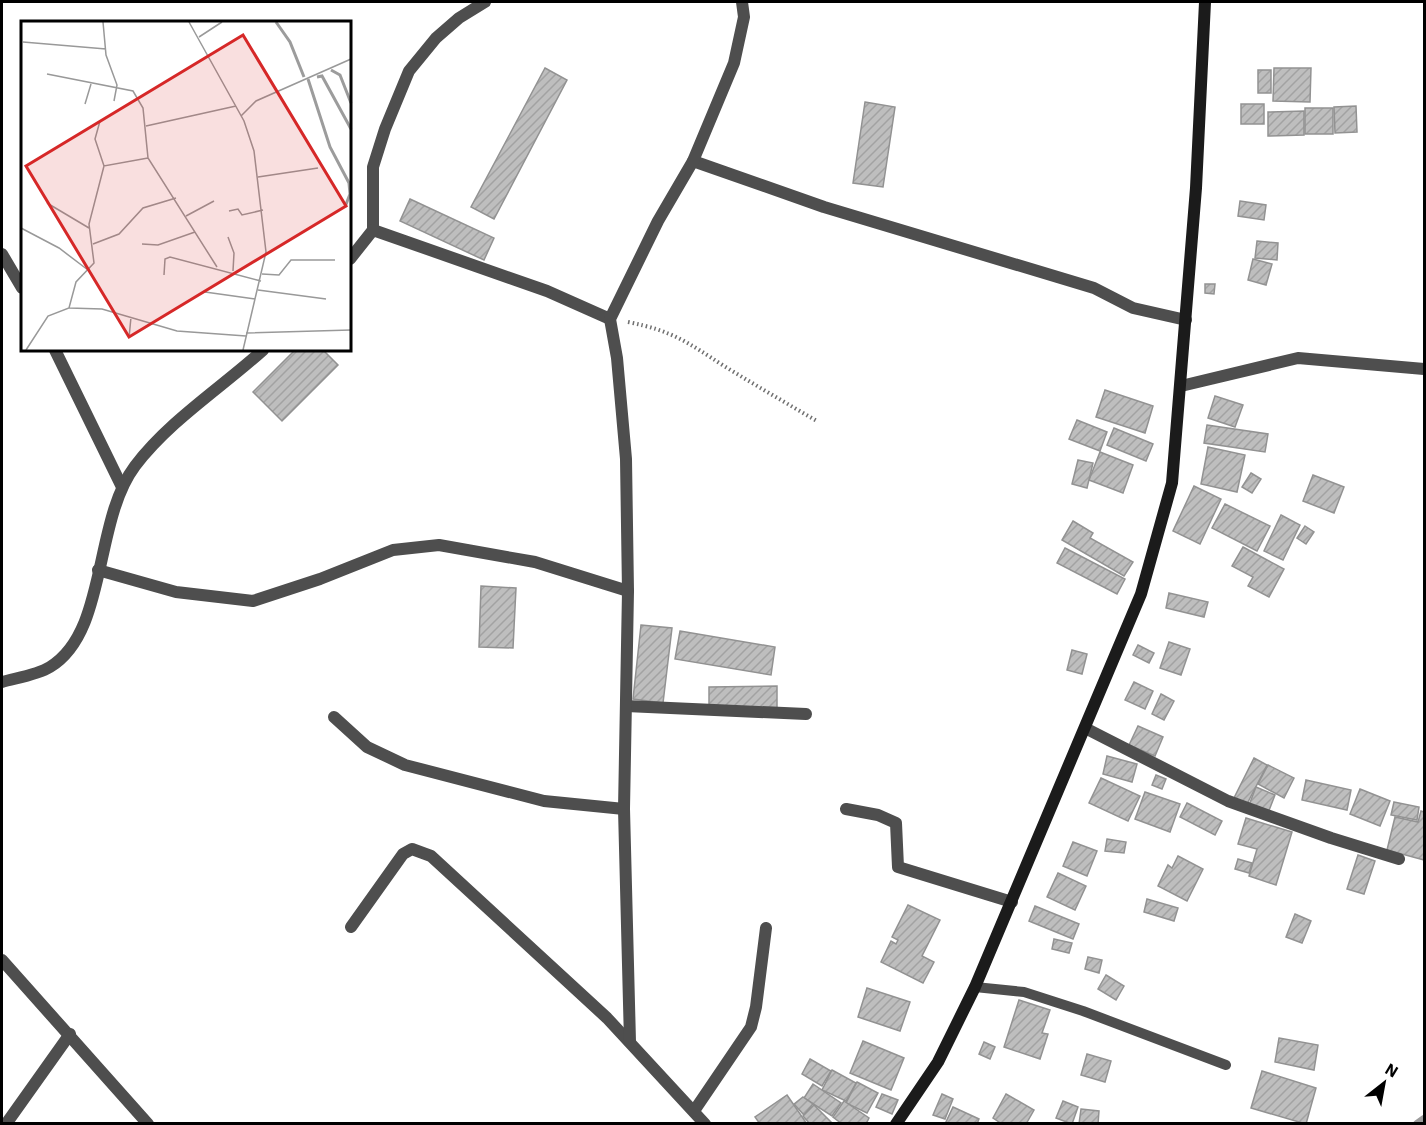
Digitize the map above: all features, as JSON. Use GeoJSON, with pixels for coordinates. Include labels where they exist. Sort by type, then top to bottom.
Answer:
{"type":"FeatureCollection","features":[{"type":"Feature","properties":{"kind":"street"},"geometry":{"type":"LineString","coordinates":[[351,259],[373,230],[373,167],[385,129],[409,71],[436,38],[459,18],[485,2]]}},
{"type":"Feature","properties":{"kind":"street"},"geometry":{"type":"LineString","coordinates":[[630,1042],[624,809],[628,591],[626,459],[617,358],[610,319],[658,221],[693,160],[734,63],[744,17],[742,2]]}},
{"type":"Feature","properties":{"kind":"street"},"geometry":{"type":"LineString","coordinates":[[896,1124],[938,1062],[975,987],[1012,902],[1144,583],[1172,483],[1186,320],[1205,2]]}},
{"type":"Feature","properties":{"kind":"street"},"geometry":{"type":"LineString","coordinates":[[693,160],[824,207],[1094,288],[1133,308],[1186,320]]}},
{"type":"Feature","properties":{"kind":"street"},"geometry":{"type":"LineString","coordinates":[[373,230],[547,291],[610,319]]}},
{"type":"Feature","properties":{"kind":"street"},"geometry":{"type":"LineString","coordinates":[[2,254],[21,286]]}},
{"type":"Feature","properties":{"kind":"street"},"geometry":{"type":"LineString","coordinates":[[55,351],[122,487]]}},
{"type":"Feature","properties":{"kind":"street"},"geometry":{"type":"LineString","coordinates":[[2,682],[49,668],[74,646],[88,617],[98,570],[122,487],[155,443],[262,351]]}},
{"type":"Feature","properties":{"kind":"street"},"geometry":{"type":"LineString","coordinates":[[1181,386],[1298,358],[1425,369]]}},
{"type":"Feature","properties":{"kind":"street"},"geometry":{"type":"LineString","coordinates":[[98,570],[176,591],[253,601],[320,579],[393,550],[439,545],[535,562],[628,591]]}},
{"type":"Feature","properties":{"kind":"street"},"geometry":{"type":"LineString","coordinates":[[626,706],[806,714]]}},
{"type":"Feature","properties":{"kind":"street"},"geometry":{"type":"LineString","coordinates":[[334,717],[367,747],[405,765],[544,801],[624,809]]}},
{"type":"Feature","properties":{"kind":"street"},"geometry":{"type":"LineString","coordinates":[[1085,728],[1228,801],[1331,838],[1399,859]]}},
{"type":"Feature","properties":{"kind":"street"},"geometry":{"type":"LineString","coordinates":[[846,809],[878,815],[896,824],[898,867],[1012,902]]}},
{"type":"Feature","properties":{"kind":"street"},"geometry":{"type":"LineString","coordinates":[[351,927],[403,854],[412,849],[431,856],[538,952],[630,1042],[705,1124]]}},
{"type":"Feature","properties":{"kind":"street"},"geometry":{"type":"LineString","coordinates":[[694,1111],[751,1027],[766,928]]}},
{"type":"Feature","properties":{"kind":"street"},"geometry":{"type":"LineString","coordinates":[[2,960],[148,1124]]}},
{"type":"Feature","properties":{"kind":"street"},"geometry":{"type":"LineString","coordinates":[[6,1124],[70,1035]]}},
{"type":"Feature","properties":{"kind":"lane"},"geometry":{"type":"LineString","coordinates":[[975,987],[1023,992],[1083,1011],[1227,1065]]}},
{"type":"Feature","properties":{"kind":"path"},"geometry":{"type":"LineString","coordinates":[[610,319],[668,332],[695,345],[723,365],[817,421]]}},
{"type":"Feature","properties":{"kind":"building"},"geometry":{"type":"Polygon","coordinates":[[[545,68],[567,80],[494,219],[471,207],[545,68]]]}},
{"type":"Feature","properties":{"kind":"building"},"geometry":{"type":"Polygon","coordinates":[[[1274,68],[1311,68],[1310,102],[1273,101],[1274,68]]]}},
{"type":"Feature","properties":{"kind":"building"},"geometry":{"type":"Polygon","coordinates":[[[1258,70],[1271,70],[1271,93],[1258,93],[1258,70]]]}},
{"type":"Feature","properties":{"kind":"building"},"geometry":{"type":"Polygon","coordinates":[[[865,102],[895,107],[883,187],[853,183],[865,102]]]}},
{"type":"Feature","properties":{"kind":"building"},"geometry":{"type":"Polygon","coordinates":[[[1241,104],[1264,104],[1264,124],[1241,124],[1241,104]]]}},
{"type":"Feature","properties":{"kind":"building"},"geometry":{"type":"Polygon","coordinates":[[[1356,106],[1357,132],[1335,133],[1334,107],[1356,106]]]}},
{"type":"Feature","properties":{"kind":"building"},"geometry":{"type":"Polygon","coordinates":[[[1305,108],[1333,108],[1333,134],[1305,134],[1305,108]]]}},
{"type":"Feature","properties":{"kind":"building"},"geometry":{"type":"Polygon","coordinates":[[[1304,111],[1304,135],[1268,136],[1268,112],[1304,111]]]}},
{"type":"Feature","properties":{"kind":"building"},"geometry":{"type":"Polygon","coordinates":[[[410,199],[494,238],[484,260],[400,221],[410,199]]]}},
{"type":"Feature","properties":{"kind":"building"},"geometry":{"type":"Polygon","coordinates":[[[1240,201],[1266,205],[1264,220],[1238,216],[1240,201]]]}},
{"type":"Feature","properties":{"kind":"building"},"geometry":{"type":"Polygon","coordinates":[[[1257,241],[1278,243],[1277,260],[1255,258],[1257,241]]]}},
{"type":"Feature","properties":{"kind":"building"},"geometry":{"type":"Polygon","coordinates":[[[1253,259],[1272,264],[1266,285],[1248,280],[1253,259]]]}},
{"type":"Feature","properties":{"kind":"building"},"geometry":{"type":"Polygon","coordinates":[[[1205,284],[1215,284],[1214,294],[1205,293],[1205,284]]]}},
{"type":"Feature","properties":{"kind":"building"},"geometry":{"type":"Polygon","coordinates":[[[294,351],[324,351],[338,365],[282,421],[253,392],[294,351]]]}},
{"type":"Feature","properties":{"kind":"building"},"geometry":{"type":"Polygon","coordinates":[[[1105,390],[1153,406],[1145,433],[1096,417],[1105,390]]]}},
{"type":"Feature","properties":{"kind":"building"},"geometry":{"type":"Polygon","coordinates":[[[1215,396],[1243,405],[1235,427],[1208,418],[1215,396]]]}},
{"type":"Feature","properties":{"kind":"building"},"geometry":{"type":"Polygon","coordinates":[[[1077,420],[1107,432],[1100,451],[1069,439],[1077,420]]]}},
{"type":"Feature","properties":{"kind":"building"},"geometry":{"type":"Polygon","coordinates":[[[1207,425],[1268,434],[1265,452],[1204,443],[1207,425]]]}},
{"type":"Feature","properties":{"kind":"building"},"geometry":{"type":"Polygon","coordinates":[[[1114,428],[1153,444],[1146,461],[1107,445],[1114,428]]]}},
{"type":"Feature","properties":{"kind":"building"},"geometry":{"type":"Polygon","coordinates":[[[1208,447],[1245,455],[1237,492],[1201,484],[1208,447]]]}},
{"type":"Feature","properties":{"kind":"building"},"geometry":{"type":"Polygon","coordinates":[[[1100,452],[1133,465],[1123,493],[1089,480],[1100,452]]]}},
{"type":"Feature","properties":{"kind":"building"},"geometry":{"type":"Polygon","coordinates":[[[1078,460],[1093,463],[1087,488],[1072,484],[1078,460]]]}},
{"type":"Feature","properties":{"kind":"building"},"geometry":{"type":"Polygon","coordinates":[[[1251,473],[1261,479],[1252,493],[1242,487],[1251,473]]]}},
{"type":"Feature","properties":{"kind":"building"},"geometry":{"type":"Polygon","coordinates":[[[1313,475],[1344,487],[1334,513],[1303,501],[1313,475]]]}},
{"type":"Feature","properties":{"kind":"building"},"geometry":{"type":"Polygon","coordinates":[[[1194,486],[1221,499],[1200,544],[1173,531],[1194,486]]]}},
{"type":"Feature","properties":{"kind":"building"},"geometry":{"type":"Polygon","coordinates":[[[1225,504],[1270,526],[1257,551],[1212,528],[1225,504]]]}},
{"type":"Feature","properties":{"kind":"building"},"geometry":{"type":"Polygon","coordinates":[[[1281,515],[1300,525],[1283,560],[1264,551],[1281,515]]]}},
{"type":"Feature","properties":{"kind":"building"},"geometry":{"type":"Polygon","coordinates":[[[1073,521],[1093,533],[1090,538],[1133,562],[1124,576],[1062,540],[1073,521]]]}},
{"type":"Feature","properties":{"kind":"building"},"geometry":{"type":"Polygon","coordinates":[[[1305,526],[1314,532],[1306,544],[1297,538],[1305,526]]]}},
{"type":"Feature","properties":{"kind":"building"},"geometry":{"type":"Polygon","coordinates":[[[1243,547],[1284,569],[1269,597],[1248,586],[1253,577],[1232,566],[1243,547]]]}},
{"type":"Feature","properties":{"kind":"building"},"geometry":{"type":"Polygon","coordinates":[[[1065,548],[1125,579],[1117,594],[1057,563],[1065,548]]]}},
{"type":"Feature","properties":{"kind":"building"},"geometry":{"type":"Polygon","coordinates":[[[481,586],[516,588],[513,648],[479,647],[481,586]]]}},
{"type":"Feature","properties":{"kind":"building"},"geometry":{"type":"Polygon","coordinates":[[[1169,593],[1208,602],[1204,617],[1166,608],[1169,593]]]}},
{"type":"Feature","properties":{"kind":"building"},"geometry":{"type":"Polygon","coordinates":[[[641,625],[672,628],[663,703],[633,699],[641,625]]]}},
{"type":"Feature","properties":{"kind":"building"},"geometry":{"type":"Polygon","coordinates":[[[680,631],[775,647],[771,675],[675,659],[680,631]]]}},
{"type":"Feature","properties":{"kind":"building"},"geometry":{"type":"Polygon","coordinates":[[[1169,642],[1190,649],[1181,675],[1160,668],[1169,642]]]}},
{"type":"Feature","properties":{"kind":"building"},"geometry":{"type":"Polygon","coordinates":[[[1138,645],[1154,653],[1149,663],[1133,655],[1138,645]]]}},
{"type":"Feature","properties":{"kind":"building"},"geometry":{"type":"Polygon","coordinates":[[[1072,650],[1087,654],[1082,674],[1067,670],[1072,650]]]}},
{"type":"Feature","properties":{"kind":"building"},"geometry":{"type":"Polygon","coordinates":[[[1134,682],[1153,691],[1145,709],[1125,700],[1134,682]]]}},
{"type":"Feature","properties":{"kind":"building"},"geometry":{"type":"Polygon","coordinates":[[[777,686],[777,709],[709,709],[709,687],[777,686]]]}},
{"type":"Feature","properties":{"kind":"building"},"geometry":{"type":"Polygon","coordinates":[[[1161,694],[1174,701],[1164,720],[1152,714],[1161,694]]]}},
{"type":"Feature","properties":{"kind":"building"},"geometry":{"type":"Polygon","coordinates":[[[1138,726],[1163,737],[1155,756],[1129,745],[1138,726]]]}},
{"type":"Feature","properties":{"kind":"building"},"geometry":{"type":"Polygon","coordinates":[[[1107,756],[1137,764],[1132,782],[1103,774],[1107,756]]]}},
{"type":"Feature","properties":{"kind":"building"},"geometry":{"type":"Polygon","coordinates":[[[1254,758],[1267,765],[1247,804],[1234,798],[1254,758]]]}},
{"type":"Feature","properties":{"kind":"building"},"geometry":{"type":"Polygon","coordinates":[[[1268,765],[1294,778],[1284,798],[1258,784],[1268,765]]]}},
{"type":"Feature","properties":{"kind":"building"},"geometry":{"type":"Polygon","coordinates":[[[1156,775],[1166,779],[1162,789],[1152,785],[1156,775]]]}},
{"type":"Feature","properties":{"kind":"building"},"geometry":{"type":"Polygon","coordinates":[[[1101,778],[1140,796],[1128,821],[1089,803],[1101,778]]]}},
{"type":"Feature","properties":{"kind":"building"},"geometry":{"type":"Polygon","coordinates":[[[1306,780],[1351,790],[1347,810],[1302,800],[1306,780]]]}},
{"type":"Feature","properties":{"kind":"building"},"geometry":{"type":"Polygon","coordinates":[[[1256,787],[1275,795],[1268,813],[1249,805],[1256,787]]]}},
{"type":"Feature","properties":{"kind":"building"},"geometry":{"type":"Polygon","coordinates":[[[1360,789],[1390,801],[1380,826],[1350,814],[1360,789]]]}},
{"type":"Feature","properties":{"kind":"building"},"geometry":{"type":"Polygon","coordinates":[[[1145,792],[1180,804],[1170,832],[1135,819],[1145,792]]]}},
{"type":"Feature","properties":{"kind":"building"},"geometry":{"type":"Polygon","coordinates":[[[1394,802],[1419,807],[1417,820],[1391,815],[1394,802]]]}},
{"type":"Feature","properties":{"kind":"building"},"geometry":{"type":"Polygon","coordinates":[[[1187,803],[1222,821],[1215,835],[1180,817],[1187,803]]]}},
{"type":"Feature","properties":{"kind":"building"},"geometry":{"type":"Polygon","coordinates":[[[1421,811],[1424,812],[1424,860],[1387,850],[1395,817],[1418,822],[1421,811]]]}},
{"type":"Feature","properties":{"kind":"building"},"geometry":{"type":"Polygon","coordinates":[[[1246,818],[1292,832],[1276,885],[1249,876],[1257,849],[1238,844],[1246,818]]]}},
{"type":"Feature","properties":{"kind":"building"},"geometry":{"type":"Polygon","coordinates":[[[1107,839],[1126,842],[1124,853],[1105,851],[1107,839]]]}},
{"type":"Feature","properties":{"kind":"building"},"geometry":{"type":"Polygon","coordinates":[[[1073,842],[1097,851],[1087,876],[1063,866],[1073,842]]]}},
{"type":"Feature","properties":{"kind":"building"},"geometry":{"type":"Polygon","coordinates":[[[1358,855],[1375,861],[1364,894],[1347,889],[1358,855]]]}},
{"type":"Feature","properties":{"kind":"building"},"geometry":{"type":"Polygon","coordinates":[[[1178,856],[1203,869],[1187,901],[1158,886],[1168,865],[1172,868],[1178,856]]]}},
{"type":"Feature","properties":{"kind":"building"},"geometry":{"type":"Polygon","coordinates":[[[1238,859],[1252,863],[1249,873],[1235,869],[1238,859]]]}},
{"type":"Feature","properties":{"kind":"building"},"geometry":{"type":"Polygon","coordinates":[[[1058,873],[1086,886],[1075,910],[1047,897],[1058,873]]]}},
{"type":"Feature","properties":{"kind":"building"},"geometry":{"type":"Polygon","coordinates":[[[1147,899],[1178,908],[1174,921],[1144,912],[1147,899]]]}},
{"type":"Feature","properties":{"kind":"building"},"geometry":{"type":"Polygon","coordinates":[[[908,905],[940,920],[922,956],[934,962],[923,983],[881,962],[891,941],[896,944],[898,940],[892,937],[908,905]]]}},
{"type":"Feature","properties":{"kind":"building"},"geometry":{"type":"Polygon","coordinates":[[[1035,906],[1079,924],[1073,939],[1029,921],[1035,906]]]}},
{"type":"Feature","properties":{"kind":"building"},"geometry":{"type":"Polygon","coordinates":[[[1295,914],[1311,921],[1302,943],[1286,937],[1295,914]]]}},
{"type":"Feature","properties":{"kind":"building"},"geometry":{"type":"Polygon","coordinates":[[[1054,939],[1072,943],[1069,953],[1052,949],[1054,939]]]}},
{"type":"Feature","properties":{"kind":"building"},"geometry":{"type":"Polygon","coordinates":[[[1088,957],[1102,960],[1099,973],[1085,969],[1088,957]]]}},
{"type":"Feature","properties":{"kind":"building"},"geometry":{"type":"Polygon","coordinates":[[[1106,975],[1124,986],[1116,1000],[1098,989],[1106,975]]]}},
{"type":"Feature","properties":{"kind":"building"},"geometry":{"type":"Polygon","coordinates":[[[867,988],[910,1002],[900,1031],[858,1017],[867,988]]]}},
{"type":"Feature","properties":{"kind":"building"},"geometry":{"type":"Polygon","coordinates":[[[1019,1000],[1050,1010],[1042,1033],[1048,1034],[1040,1059],[1004,1047],[1019,1000]]]}},
{"type":"Feature","properties":{"kind":"building"},"geometry":{"type":"Polygon","coordinates":[[[1279,1038],[1318,1045],[1314,1070],[1275,1062],[1279,1038]]]}},
{"type":"Feature","properties":{"kind":"building"},"geometry":{"type":"Polygon","coordinates":[[[863,1041],[904,1058],[891,1090],[850,1073],[863,1041]]]}},
{"type":"Feature","properties":{"kind":"building"},"geometry":{"type":"Polygon","coordinates":[[[984,1042],[995,1047],[990,1059],[979,1054],[984,1042]]]}},
{"type":"Feature","properties":{"kind":"building"},"geometry":{"type":"Polygon","coordinates":[[[1087,1054],[1111,1061],[1105,1082],[1081,1075],[1087,1054]]]}},
{"type":"Feature","properties":{"kind":"building"},"geometry":{"type":"Polygon","coordinates":[[[810,1059],[831,1071],[822,1086],[802,1074],[810,1059]]]}},
{"type":"Feature","properties":{"kind":"building"},"geometry":{"type":"Polygon","coordinates":[[[832,1070],[856,1083],[846,1101],[822,1090],[832,1070]]]}},
{"type":"Feature","properties":{"kind":"building"},"geometry":{"type":"Polygon","coordinates":[[[1262,1071],[1316,1088],[1306,1124],[1251,1108],[1262,1071]]]}},
{"type":"Feature","properties":{"kind":"building"},"geometry":{"type":"Polygon","coordinates":[[[857,1082],[878,1093],[867,1113],[846,1103],[857,1082]]]}},
{"type":"Feature","properties":{"kind":"building"},"geometry":{"type":"Polygon","coordinates":[[[813,1084],[841,1103],[832,1116],[804,1098],[813,1084]]]}},
{"type":"Feature","properties":{"kind":"building"},"geometry":{"type":"Polygon","coordinates":[[[882,1094],[898,1100],[892,1114],[876,1107],[882,1094]]]}},
{"type":"Feature","properties":{"kind":"building"},"geometry":{"type":"Polygon","coordinates":[[[942,1094],[953,1099],[945,1119],[933,1115],[942,1094]]]}},
{"type":"Feature","properties":{"kind":"building"},"geometry":{"type":"Polygon","coordinates":[[[1006,1094],[1034,1110],[1026,1124],[1002,1124],[993,1118],[1006,1094]]]}},
{"type":"Feature","properties":{"kind":"building"},"geometry":{"type":"Polygon","coordinates":[[[787,1095],[807,1124],[760,1124],[755,1117],[787,1095]]]}},
{"type":"Feature","properties":{"kind":"building"},"geometry":{"type":"Polygon","coordinates":[[[803,1097],[813,1104],[804,1115],[794,1104],[803,1097]]]}},
{"type":"Feature","properties":{"kind":"building"},"geometry":{"type":"Polygon","coordinates":[[[844,1101],[869,1118],[866,1124],[842,1124],[833,1117],[844,1101]]]}},
{"type":"Feature","properties":{"kind":"building"},"geometry":{"type":"Polygon","coordinates":[[[1063,1101],[1078,1107],[1072,1124],[1056,1118],[1063,1101]]]}},
{"type":"Feature","properties":{"kind":"building"},"geometry":{"type":"Polygon","coordinates":[[[814,1105],[833,1124],[810,1124],[803,1116],[814,1105]]]}},
{"type":"Feature","properties":{"kind":"building"},"geometry":{"type":"Polygon","coordinates":[[[953,1107],[979,1119],[977,1124],[945,1124],[953,1107]]]}},
{"type":"Feature","properties":{"kind":"building"},"geometry":{"type":"Polygon","coordinates":[[[1081,1109],[1099,1111],[1098,1124],[1079,1124],[1081,1109]]]}},
{"type":"Feature","properties":{"kind":"waterway"},"geometry":{"type":"LineString","coordinates":[[1417,1124],[1424,1119]]}}]}
